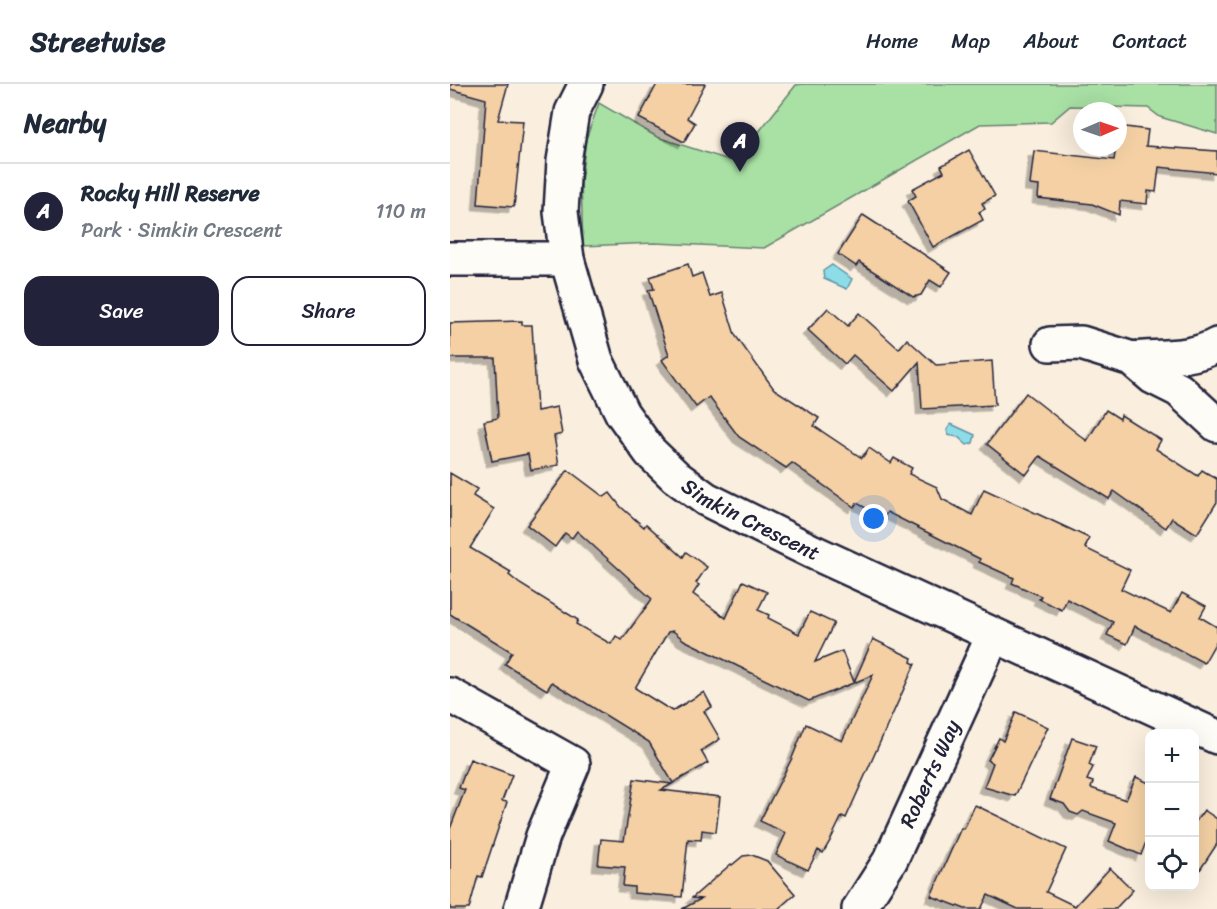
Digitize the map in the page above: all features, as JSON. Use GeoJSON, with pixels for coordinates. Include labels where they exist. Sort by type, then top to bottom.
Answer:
{"type":"FeatureCollection","features":[{"type":"Feature","properties":{"kind":"street","name":"Simkin Crescent"},"geometry":{"type":"LineString","coordinates":[[586,84],[572,112],[564,161],[561,212],[567,259],[596,360],[622,413],[650,452],[676,477],[706,499],[993,636],[1217,737]]}},
{"type":"Feature","properties":{"kind":"street"},"geometry":{"type":"LineString","coordinates":[[450,259],[567,259]]}},
{"type":"Feature","properties":{"kind":"street"},"geometry":{"type":"LineString","coordinates":[[1050,344],[1081,343],[1132,359],[1180,357],[1208,350],[1217,345]]}},
{"type":"Feature","properties":{"kind":"street"},"geometry":{"type":"LineString","coordinates":[[1132,359],[1153,377],[1179,390],[1217,425]]}},
{"type":"Feature","properties":{"kind":"street","name":"Roberts Way"},"geometry":{"type":"LineString","coordinates":[[871,906],[993,636]]}},
{"type":"Feature","properties":{"kind":"street"},"geometry":{"type":"LineString","coordinates":[[450,696],[573,764],[543,836],[521,909]]}},
{"type":"Feature","properties":{"kind":"green space"},"geometry":{"type":"Polygon","coordinates":[[[1217,84],[1217,134],[1160,117],[1148,108],[1127,107],[1127,102],[1073,102],[1073,106],[1070,106],[1051,122],[980,124],[764,248],[655,243],[583,246],[581,181],[586,139],[599,103],[657,137],[735,162],[796,85],[1217,84]]]}},
{"type":"Feature","properties":{"kind":"water"},"geometry":{"type":"Polygon","coordinates":[[[832,265],[852,279],[847,289],[824,279],[823,271],[832,265]]]}},
{"type":"Feature","properties":{"kind":"water"},"geometry":{"type":"Polygon","coordinates":[[[951,424],[975,435],[973,443],[967,445],[958,437],[948,435],[947,430],[951,424]]]}},
{"type":"Feature","properties":{"kind":"building"},"geometry":{"type":"Polygon","coordinates":[[[451,84],[508,84],[498,120],[523,121],[514,207],[478,204],[486,99],[450,89],[451,84]]]}},
{"type":"Feature","properties":{"kind":"building"},"geometry":{"type":"Polygon","coordinates":[[[657,84],[705,84],[687,118],[695,123],[684,142],[639,118],[657,84]]]}},
{"type":"Feature","properties":{"kind":"building"},"geometry":{"type":"Polygon","coordinates":[[[1127,127],[1148,130],[1146,146],[1217,151],[1217,173],[1159,167],[1156,192],[1148,191],[1147,204],[1120,201],[1119,215],[1092,204],[1038,198],[1039,186],[1030,185],[1034,151],[1114,160],[1115,156],[1127,156],[1127,127]]]}},
{"type":"Feature","properties":{"kind":"building"},"geometry":{"type":"Polygon","coordinates":[[[969,150],[995,196],[982,203],[985,209],[979,212],[983,220],[933,247],[908,201],[916,196],[912,189],[944,172],[941,166],[969,150]]]}},
{"type":"Feature","properties":{"kind":"building"},"geometry":{"type":"Polygon","coordinates":[[[863,215],[951,272],[941,287],[930,280],[921,295],[913,297],[859,262],[856,266],[838,254],[863,215]]]}},
{"type":"Feature","properties":{"kind":"building"},"geometry":{"type":"Polygon","coordinates":[[[688,264],[692,277],[702,273],[710,297],[722,293],[735,335],[774,389],[819,418],[814,426],[862,458],[869,448],[891,463],[894,458],[912,468],[909,474],[937,487],[942,499],[972,515],[984,489],[1089,538],[1085,548],[1130,570],[1121,589],[1171,613],[1182,593],[1206,606],[1200,617],[1217,627],[1217,640],[1204,663],[1135,626],[1127,644],[1107,635],[1113,622],[1067,599],[1062,610],[1039,599],[1041,596],[1012,583],[1014,578],[979,562],[980,559],[887,512],[884,518],[857,503],[854,507],[792,463],[786,468],[739,437],[709,397],[696,407],[662,360],[669,355],[648,290],[654,289],[650,277],[688,264]]]}},
{"type":"Feature","properties":{"kind":"building"},"geometry":{"type":"Polygon","coordinates":[[[828,308],[848,326],[859,313],[899,349],[907,339],[936,365],[992,361],[995,405],[922,409],[919,362],[894,391],[853,355],[845,364],[808,330],[828,308]]]}},
{"type":"Feature","properties":{"kind":"building"},"geometry":{"type":"Polygon","coordinates":[[[522,321],[522,325],[532,325],[537,411],[557,407],[562,434],[554,436],[559,465],[531,470],[528,454],[492,461],[484,421],[498,418],[495,358],[450,358],[450,323],[522,321]]]}},
{"type":"Feature","properties":{"kind":"building"},"geometry":{"type":"Polygon","coordinates":[[[1026,393],[1087,441],[1106,410],[1120,419],[1121,415],[1161,440],[1156,449],[1198,476],[1202,470],[1217,479],[1217,502],[1197,534],[1172,518],[1166,528],[1114,491],[1109,499],[1040,456],[1026,475],[987,444],[1026,393]]]}},
{"type":"Feature","properties":{"kind":"building"},"geometry":{"type":"Polygon","coordinates":[[[568,470],[604,497],[610,493],[621,507],[644,527],[646,524],[683,557],[686,552],[707,567],[696,583],[699,585],[693,594],[726,618],[743,581],[767,592],[758,610],[769,615],[768,618],[799,634],[810,612],[834,623],[815,662],[842,651],[854,682],[873,639],[912,658],[911,662],[915,664],[846,818],[842,816],[823,853],[818,850],[808,870],[776,855],[786,833],[760,821],[792,758],[806,724],[842,741],[873,675],[809,701],[684,640],[673,631],[668,632],[635,688],[672,711],[704,692],[712,707],[704,711],[720,739],[701,751],[708,763],[673,783],[649,742],[552,682],[547,690],[505,664],[512,652],[450,614],[450,473],[477,489],[473,496],[494,509],[470,548],[511,572],[509,575],[520,584],[578,620],[576,624],[611,644],[616,636],[622,640],[652,599],[577,531],[572,538],[565,533],[555,547],[527,525],[568,470]]]}},
{"type":"Feature","properties":{"kind":"building"},"geometry":{"type":"Polygon","coordinates":[[[1016,712],[1048,727],[1015,796],[984,787],[993,763],[988,760],[999,738],[1003,741],[1016,712]]]}},
{"type":"Feature","properties":{"kind":"building"},"geometry":{"type":"Polygon","coordinates":[[[1072,738],[1096,746],[1089,765],[1093,767],[1087,780],[1093,782],[1091,788],[1126,800],[1136,777],[1145,781],[1145,844],[1141,855],[1109,841],[1116,823],[1083,811],[1078,815],[1070,812],[1064,804],[1050,799],[1072,738]]]}},
{"type":"Feature","properties":{"kind":"building"},"geometry":{"type":"Polygon","coordinates":[[[470,759],[512,775],[502,801],[507,802],[482,877],[478,876],[469,909],[450,909],[450,829],[465,790],[459,788],[470,759]]]}},
{"type":"Feature","properties":{"kind":"building"},"geometry":{"type":"Polygon","coordinates":[[[634,779],[672,784],[661,790],[720,797],[716,832],[702,830],[701,840],[688,839],[682,897],[634,893],[634,887],[623,886],[625,867],[598,865],[601,839],[624,841],[634,779]]]}},
{"type":"Feature","properties":{"kind":"building"},"geometry":{"type":"Polygon","coordinates":[[[975,805],[1066,849],[1046,892],[1075,906],[1110,868],[1133,890],[1115,909],[1018,909],[988,895],[981,909],[965,909],[931,896],[961,828],[964,829],[975,805]]]}},
{"type":"Feature","properties":{"kind":"building"},"geometry":{"type":"Polygon","coordinates":[[[1204,810],[1217,819],[1217,844],[1199,871],[1199,837],[1199,817],[1204,810]]]}},
{"type":"Feature","properties":{"kind":"building"},"geometry":{"type":"Polygon","coordinates":[[[752,855],[767,861],[795,894],[778,909],[682,909],[701,899],[692,898],[731,864],[743,856],[752,855]]]}},
{"type":"Feature","properties":{"kind":"place","name":"Rocky Hill Reserve"},"geometry":{"type":"Point","coordinates":[740,172]}}]}
